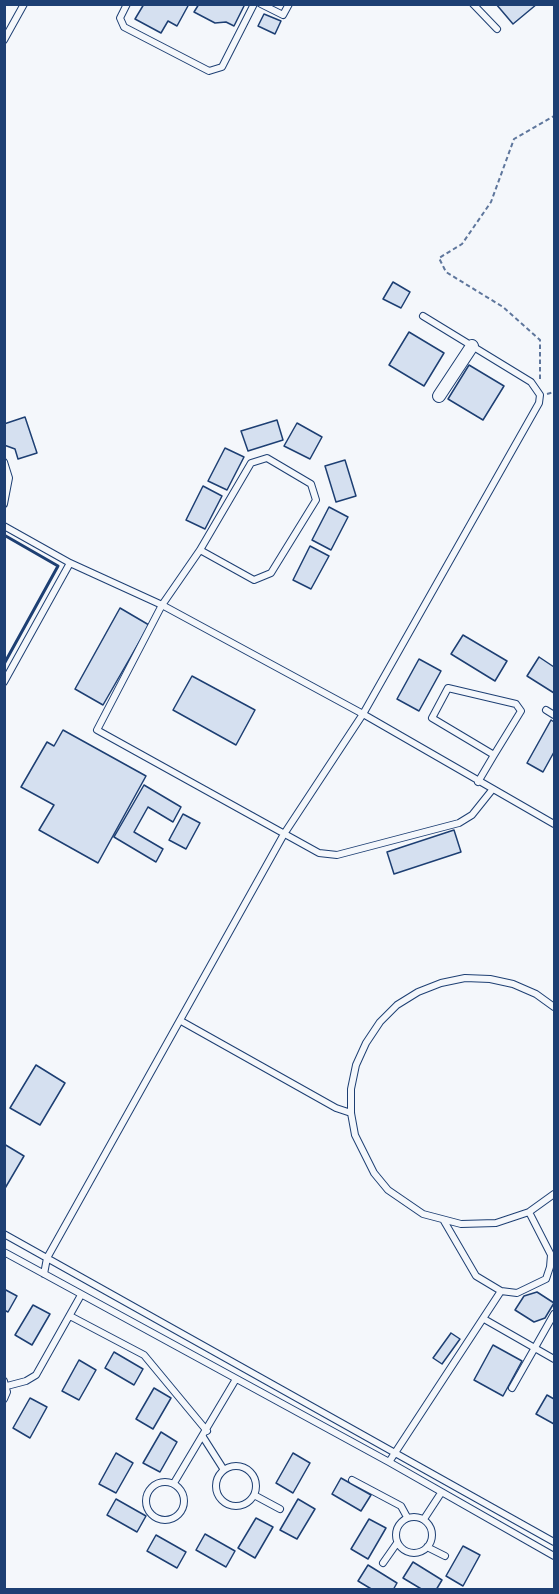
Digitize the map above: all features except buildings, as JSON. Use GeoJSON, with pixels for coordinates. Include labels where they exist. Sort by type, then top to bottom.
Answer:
{"type":"FeatureCollection","features":[{"type":"Feature","properties":{"kind":"street"},"geometry":{"type":"LineString","coordinates":[[439,396],[472,346]]}},
{"type":"Feature","properties":{"kind":"lane"},"geometry":{"type":"LineString","coordinates":[[4,40],[24,4]]}},
{"type":"Feature","properties":{"kind":"lane"},"geometry":{"type":"LineString","coordinates":[[127,4],[120,18],[124,27],[209,71],[222,67],[254,4]]}},
{"type":"Feature","properties":{"kind":"lane"},"geometry":{"type":"LineString","coordinates":[[261,4],[283,15],[289,4]]}},
{"type":"Feature","properties":{"kind":"lane"},"geometry":{"type":"LineString","coordinates":[[473,4],[497,29]]}},
{"type":"Feature","properties":{"kind":"lane"},"geometry":{"type":"LineString","coordinates":[[44,1274],[47,1258],[284,834],[363,714],[535,412],[540,395],[531,382],[423,316]]}},
{"type":"Feature","properties":{"kind":"lane"},"geometry":{"type":"LineString","coordinates":[[200,550],[254,580],[271,573],[316,500],[311,484],[267,458],[251,463],[200,550],[162,606],[98,730],[319,853],[337,855],[459,824],[472,815],[492,790]]}},
{"type":"Feature","properties":{"kind":"lane"},"geometry":{"type":"LineString","coordinates":[[4,462],[9,478],[4,504]]}},
{"type":"Feature","properties":{"kind":"lane"},"geometry":{"type":"LineString","coordinates":[[4,526],[70,563],[162,606],[363,714],[478,782],[555,824]]}},
{"type":"Feature","properties":{"kind":"lane"},"geometry":{"type":"LineString","coordinates":[[4,682],[70,563]]}},
{"type":"Feature","properties":{"kind":"lane"},"geometry":{"type":"LineString","coordinates":[[478,782],[521,711],[516,704],[448,688],[432,718],[494,755]]}},
{"type":"Feature","properties":{"kind":"lane"},"geometry":{"type":"LineString","coordinates":[[546,710],[555,715]]}},
{"type":"Feature","properties":{"kind":"lane"},"geometry":{"type":"LineString","coordinates":[[555,1007],[536,994],[513,984],[490,979],[465,978],[441,983],[418,992],[397,1005],[380,1022],[366,1042],[356,1065],[351,1089],[351,1113],[363,1155],[388,1190],[423,1214],[461,1224],[496,1223],[529,1212],[555,1194]]}},
{"type":"Feature","properties":{"kind":"lane"},"geometry":{"type":"LineString","coordinates":[[181,1021],[336,1108],[351,1113]]}},
{"type":"Feature","properties":{"kind":"lane"},"geometry":{"type":"LineString","coordinates":[[444,1221],[476,1276],[501,1291],[517,1293],[546,1280],[550,1267],[551,1256],[529,1212]]}},
{"type":"Feature","properties":{"kind":"lane"},"geometry":{"type":"LineString","coordinates":[[4,1234],[555,1542]]}},
{"type":"Feature","properties":{"kind":"lane"},"geometry":{"type":"LineString","coordinates":[[4,1252],[389,1462],[555,1556]]}},
{"type":"Feature","properties":{"kind":"lane"},"geometry":{"type":"LineString","coordinates":[[389,1462],[501,1291]]}},
{"type":"Feature","properties":{"kind":"lane"},"geometry":{"type":"LineString","coordinates":[[4,1399],[6,1384],[26,1381],[36,1375],[81,1295]]}},
{"type":"Feature","properties":{"kind":"lane"},"geometry":{"type":"LineString","coordinates":[[512,1388],[555,1314]]}},
{"type":"Feature","properties":{"kind":"lane"},"geometry":{"type":"LineString","coordinates":[[70,1316],[144,1355],[207,1431]]}},
{"type":"Feature","properties":{"kind":"lane"},"geometry":{"type":"LineString","coordinates":[[484,1320],[555,1359]]}},
{"type":"Feature","properties":{"kind":"lane"},"geometry":{"type":"LineString","coordinates":[[174,1483],[236,1379]]}},
{"type":"Feature","properties":{"kind":"lane"},"geometry":{"type":"LineString","coordinates":[[202,1437],[224,1470]]}},
{"type":"Feature","properties":{"kind":"lane"},"geometry":{"type":"LineString","coordinates":[[237,1466],[250,1472],[256,1484],[254,1495],[242,1505],[228,1504],[218,1495],[217,1481],[224,1470],[237,1466]]}},
{"type":"Feature","properties":{"kind":"lane"},"geometry":{"type":"LineString","coordinates":[[352,1480],[401,1506],[407,1517]]}},
{"type":"Feature","properties":{"kind":"lane"},"geometry":{"type":"LineString","coordinates":[[161,1482],[174,1483],[185,1500],[181,1512],[170,1520],[157,1518],[147,1509],[147,1496],[150,1489],[161,1482]]}},
{"type":"Feature","properties":{"kind":"lane"},"geometry":{"type":"LineString","coordinates":[[424,1519],[441,1493]]}},
{"type":"Feature","properties":{"kind":"lane"},"geometry":{"type":"LineString","coordinates":[[254,1495],[280,1509]]}},
{"type":"Feature","properties":{"kind":"lane"},"geometry":{"type":"LineString","coordinates":[[407,1517],[424,1519],[429,1524],[432,1536],[427,1547],[417,1553],[410,1553],[398,1543],[396,1530],[407,1517]]}},
{"type":"Feature","properties":{"kind":"lane"},"geometry":{"type":"LineString","coordinates":[[383,1563],[398,1543]]}},
{"type":"Feature","properties":{"kind":"lane"},"geometry":{"type":"LineString","coordinates":[[427,1547],[445,1557]]}},
{"type":"Feature","properties":{"kind":"path"},"geometry":{"type":"LineString","coordinates":[[555,116],[514,139],[491,202],[462,244],[439,258],[446,272],[503,306],[540,340],[540,395],[555,392]]}},
{"type":"Feature","properties":{"kind":"wall"},"geometry":{"type":"LineString","coordinates":[[4,535],[58,566],[4,664]]}}]}
